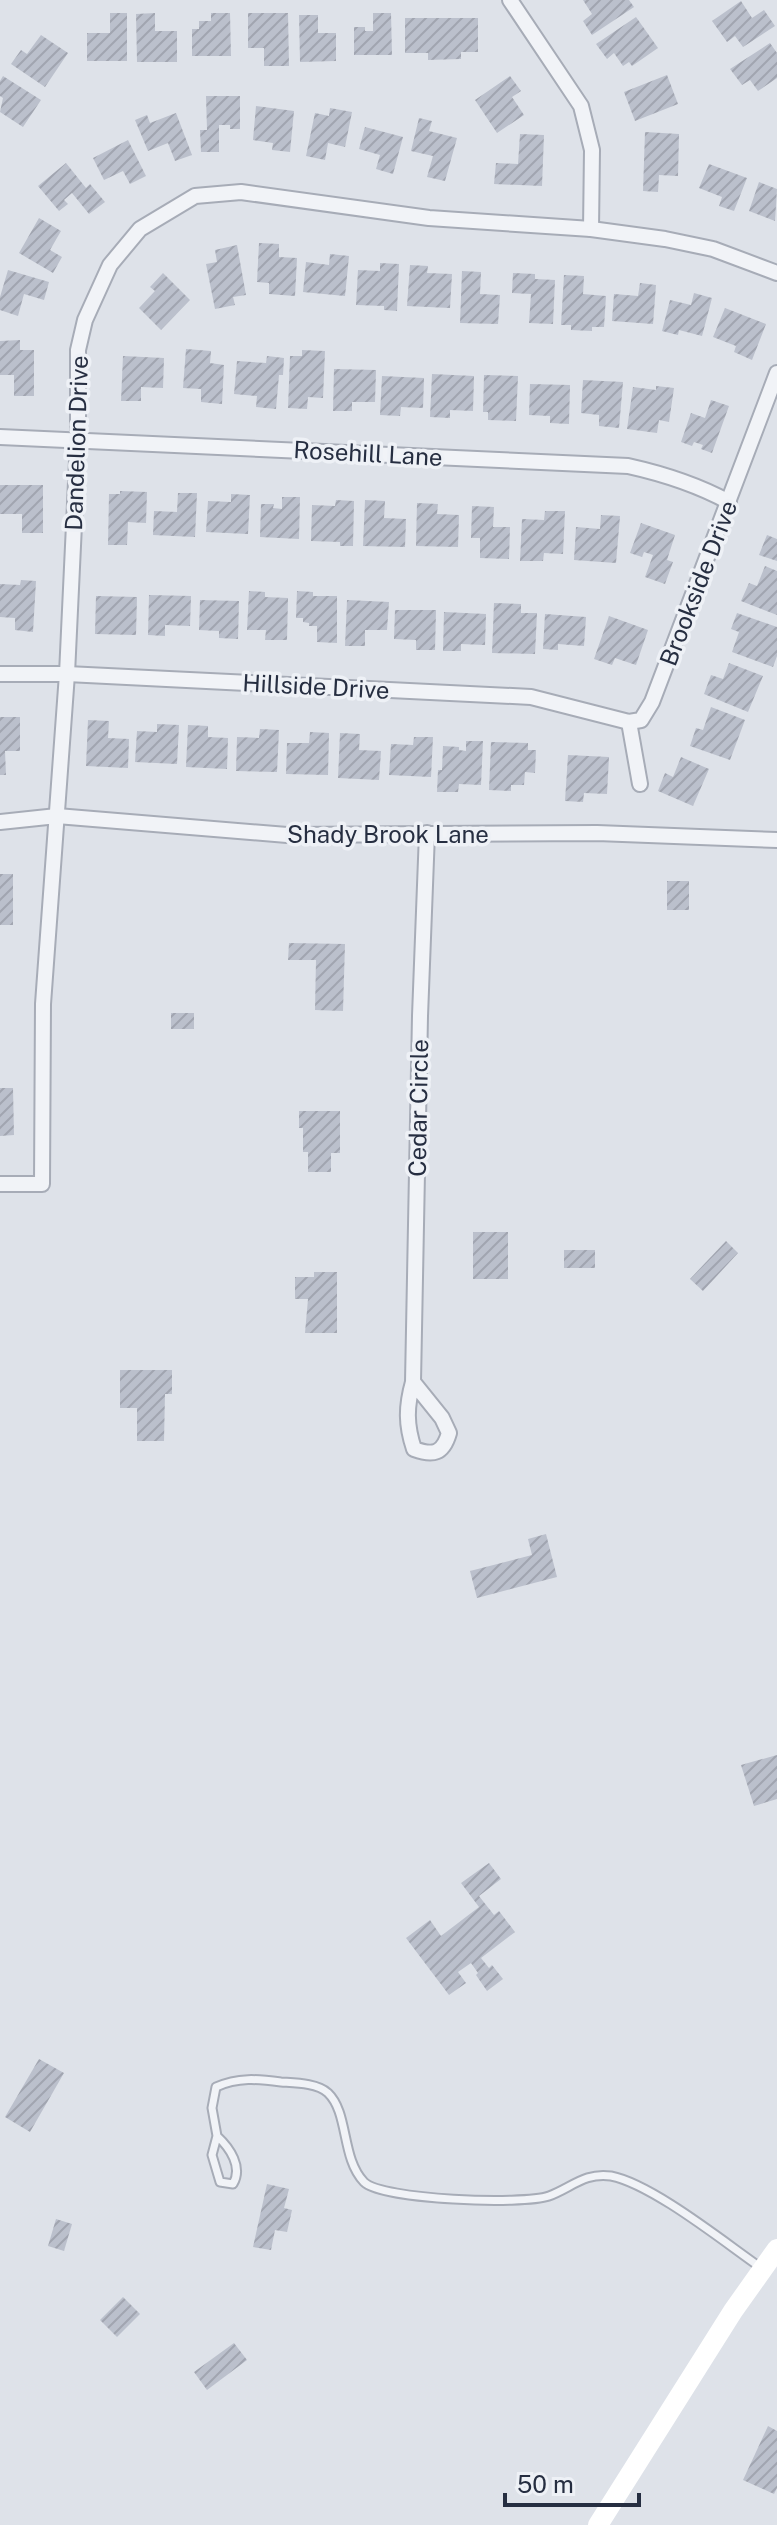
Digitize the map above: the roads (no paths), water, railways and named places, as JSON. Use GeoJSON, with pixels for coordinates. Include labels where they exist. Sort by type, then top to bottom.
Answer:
{"type":"FeatureCollection","features":[{"type":"Feature","properties":{"kind":"street"},"geometry":{"type":"LineString","coordinates":[[510,0],[581,106],[592,150],[591,229]]}},
{"type":"Feature","properties":{"kind":"street","name":"Dandelion Drive"},"geometry":{"type":"LineString","coordinates":[[0,1184],[42,1184],[43,1004],[67,674],[78,439],[78,350],[85,320],[110,265],[140,229],[195,196],[241,192],[429,218],[591,229],[665,239],[713,249],[777,273]]}},
{"type":"Feature","properties":{"kind":"street","name":"Brookside Drive"},"geometry":{"type":"LineString","coordinates":[[629,722],[641,720],[652,702],[777,373]]}},
{"type":"Feature","properties":{"kind":"street","name":"Rosehill Lane"},"geometry":{"type":"LineString","coordinates":[[0,437],[628,466],[672,476],[729,502]]}},
{"type":"Feature","properties":{"kind":"street","name":"Hillside Drive"},"geometry":{"type":"LineString","coordinates":[[0,674],[67,674],[531,697],[629,722]]}},
{"type":"Feature","properties":{"kind":"street"},"geometry":{"type":"LineString","coordinates":[[629,722],[640,784]]}},
{"type":"Feature","properties":{"kind":"street","name":"Shady Brook Lane"},"geometry":{"type":"LineString","coordinates":[[0,822],[57,816],[287,835],[597,833],[777,840]]}},
{"type":"Feature","properties":{"kind":"street","name":"Cedar Circle"},"geometry":{"type":"LineString","coordinates":[[413,1382],[442,1418],[449,1433],[446,1446],[438,1452],[424,1453],[414,1449],[408,1431],[406,1408],[413,1382],[427,833]]}},
{"type":"Feature","properties":{"kind":"street"},"geometry":{"type":"LineString","coordinates":[[598,2525],[733,2311],[777,2249]]}},
{"type":"Feature","properties":{"kind":"lane"},"geometry":{"type":"LineString","coordinates":[[217,2136],[237,2167],[233,2184],[220,2182],[212,2155],[217,2136],[212,2108],[216,2087],[230,2080],[253,2079],[318,2088],[328,2093],[335,2104],[346,2147],[356,2170],[365,2183],[375,2189],[427,2197],[528,2201],[549,2196],[587,2177],[611,2176],[650,2192],[762,2269]]}}]}
